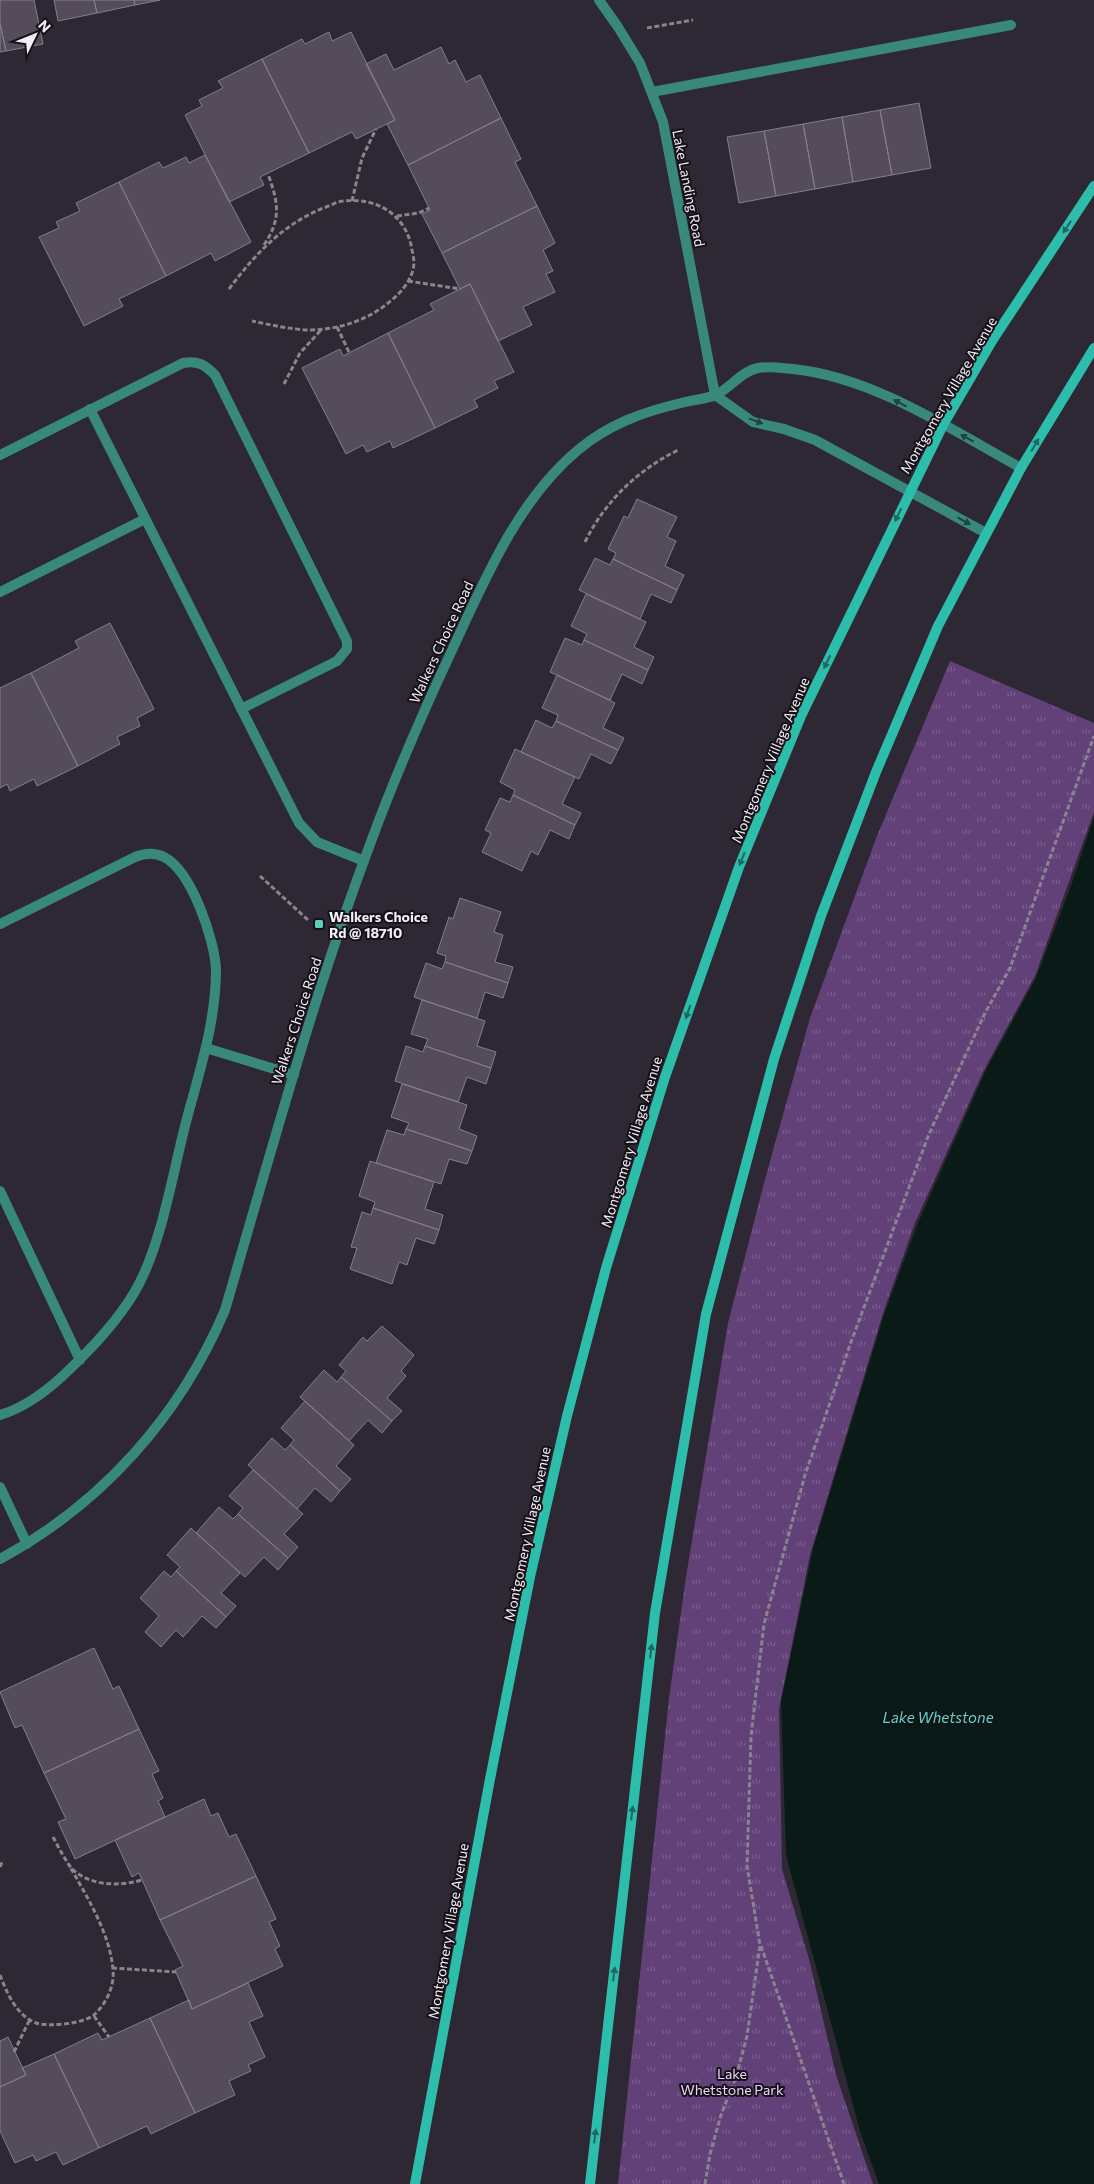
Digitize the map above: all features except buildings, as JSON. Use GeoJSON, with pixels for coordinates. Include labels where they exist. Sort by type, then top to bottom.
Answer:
{"type":"FeatureCollection","features":[{"type":"Feature","properties":{"kind":"main road","name":"Montgomery Village Avenue"},"geometry":{"type":"LineString","coordinates":[[415,2184],[490,1779],[530,1577],[567,1416],[606,1268],[665,1077],[739,867],[801,716],[943,425],[992,341],[1094,186]]}},
{"type":"Feature","properties":{"kind":"main road"},"geometry":{"type":"LineString","coordinates":[[590,2184],[656,1613],[706,1314],[774,1059],[821,916],[876,772],[938,626],[1021,468],[1094,348]]}},
{"type":"Feature","properties":{"kind":"street","name":"Lake Landing Road"},"geometry":{"type":"LineString","coordinates":[[599,0],[622,32],[640,64],[663,122],[715,395]]}},
{"type":"Feature","properties":{"kind":"street"},"geometry":{"type":"LineString","coordinates":[[652,92],[1011,25]]}},
{"type":"Feature","properties":{"kind":"street"},"geometry":{"type":"LineString","coordinates":[[0,454],[183,363],[201,363],[215,375],[347,641],[347,649],[337,662],[241,709]]}},
{"type":"Feature","properties":{"kind":"street","name":"Walkers Choice Road"},"geometry":{"type":"LineString","coordinates":[[0,1559],[27,1544],[96,1491],[138,1450],[171,1409],[197,1370],[225,1310],[322,984],[364,861],[426,705],[472,608],[506,542],[544,486],[578,450],[593,438],[624,420],[672,405],[715,395],[755,368],[818,371],[881,392],[1021,468]]}},
{"type":"Feature","properties":{"kind":"street"},"geometry":{"type":"LineString","coordinates":[[715,395],[753,422],[784,429],[815,440],[986,533]]}},
{"type":"Feature","properties":{"kind":"street"},"geometry":{"type":"LineString","coordinates":[[90,409],[303,828],[322,845],[364,861]]}},
{"type":"Feature","properties":{"kind":"street"},"geometry":{"type":"LineString","coordinates":[[0,592],[145,520]]}},
{"type":"Feature","properties":{"kind":"street"},"geometry":{"type":"LineString","coordinates":[[0,924],[135,857],[149,853],[169,860],[182,874],[204,917],[212,943],[216,970],[206,1048],[154,1249],[140,1283],[119,1315],[80,1360],[35,1397],[0,1415]]}},
{"type":"Feature","properties":{"kind":"street"},"geometry":{"type":"LineString","coordinates":[[206,1048],[294,1075]]}},
{"type":"Feature","properties":{"kind":"street"},"geometry":{"type":"LineString","coordinates":[[0,1191],[80,1360]]}},
{"type":"Feature","properties":{"kind":"street"},"geometry":{"type":"LineString","coordinates":[[0,1487],[27,1544]]}},
{"type":"Feature","properties":{"kind":"path"},"geometry":{"type":"LineString","coordinates":[[622,32],[693,20]]}},
{"type":"Feature","properties":{"kind":"path"},"geometry":{"type":"LineString","coordinates":[[352,201],[362,158],[376,129]]}},
{"type":"Feature","properties":{"kind":"path"},"geometry":{"type":"LineString","coordinates":[[263,248],[276,220],[278,207],[268,174]]}},
{"type":"Feature","properties":{"kind":"path"},"geometry":{"type":"LineString","coordinates":[[229,289],[263,248],[286,229],[313,212],[343,200],[362,201],[385,208],[396,216],[406,228],[414,263],[408,281],[397,296],[370,316],[353,323],[323,329],[284,327],[252,321]]}},
{"type":"Feature","properties":{"kind":"path"},"geometry":{"type":"LineString","coordinates":[[396,216],[419,213],[429,208]]}},
{"type":"Feature","properties":{"kind":"path"},"geometry":{"type":"LineString","coordinates":[[408,281],[460,289]]}},
{"type":"Feature","properties":{"kind":"path"},"geometry":{"type":"LineString","coordinates":[[336,327],[349,352]]}},
{"type":"Feature","properties":{"kind":"path"},"geometry":{"type":"LineString","coordinates":[[284,384],[300,353],[323,329]]}},
{"type":"Feature","properties":{"kind":"path"},"geometry":{"type":"LineString","coordinates":[[585,542],[593,525],[610,503],[632,480],[659,460],[678,450]]}},
{"type":"Feature","properties":{"kind":"path"},"geometry":{"type":"LineString","coordinates":[[844,2184],[760,1945],[747,1866],[751,1736],[764,1624],[805,1475],[851,1342],[929,1134],[1010,968],[1094,736]]}},
{"type":"Feature","properties":{"kind":"path"},"geometry":{"type":"LineString","coordinates":[[260,876],[308,920]]}},
{"type":"Feature","properties":{"kind":"path"},"geometry":{"type":"LineString","coordinates":[[0,1975],[9,1996],[21,2013],[36,2023],[56,2025],[78,2022],[94,2016],[104,2002],[113,1983],[112,1956],[102,1930],[53,1837]]}},
{"type":"Feature","properties":{"kind":"path"},"geometry":{"type":"LineString","coordinates":[[0,1867],[3,1860]]}},
{"type":"Feature","properties":{"kind":"path"},"geometry":{"type":"LineString","coordinates":[[69,1865],[82,1877],[98,1882],[117,1884],[142,1880]]}},
{"type":"Feature","properties":{"kind":"path"},"geometry":{"type":"LineString","coordinates":[[705,2184],[720,2115],[736,2076],[747,2036],[760,1945]]}},
{"type":"Feature","properties":{"kind":"path"},"geometry":{"type":"LineString","coordinates":[[112,1968],[176,1972]]}},
{"type":"Feature","properties":{"kind":"path"},"geometry":{"type":"LineString","coordinates":[[94,2016],[109,2037]]}},
{"type":"Feature","properties":{"kind":"path"},"geometry":{"type":"LineString","coordinates":[[14,2052],[30,2019]]}},
{"type":"Feature","properties":{"kind":"green space","name":"Lake Whetstone Park"},"geometry":{"type":"Polygon","coordinates":[[[950,661],[1094,723],[1094,812],[1035,976],[984,1070],[915,1223],[883,1313],[810,1555],[779,1709],[782,1869],[809,1959],[836,2075],[873,2184],[618,2184],[669,1698],[686,1577],[728,1323],[764,1183],[810,1018],[877,836],[950,661]]]}},
{"type":"Feature","properties":{"kind":"water","name":"Lake Whetstone"},"geometry":{"type":"Polygon","coordinates":[[[1094,817],[1094,2184],[879,2184],[860,2131],[786,1855],[781,1701],[813,1549],[884,1315],[918,1223],[986,1070],[1036,978],[1072,883],[1094,817]]]}},
{"type":"Feature","properties":{"kind":"place","name":"Walkers Choice Rd @ 18710"},"geometry":{"type":"Point","coordinates":[319,924]}}]}
